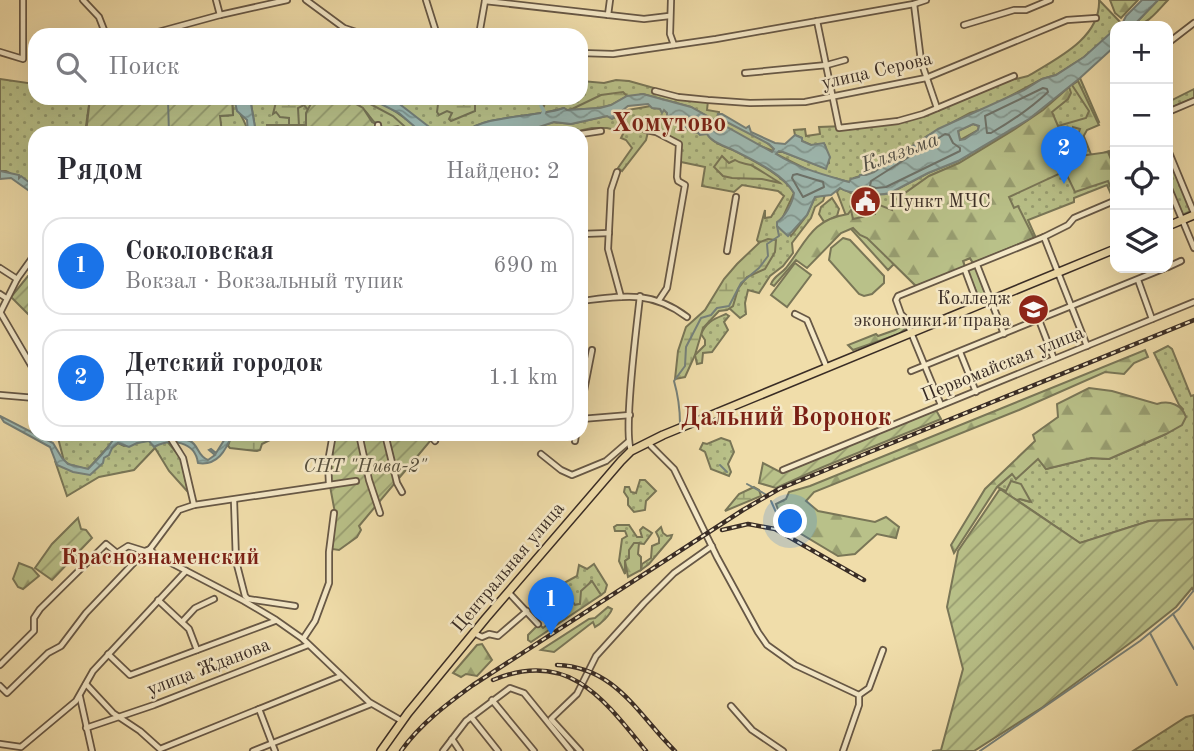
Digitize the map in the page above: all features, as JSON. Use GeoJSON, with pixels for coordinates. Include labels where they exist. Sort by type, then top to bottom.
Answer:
{"type":"FeatureCollection","features":[{"type":"Feature","properties":{"kind":"main road"},"geometry":{"type":"LineString","coordinates":[[1173,224],[1194,214]]}},
{"type":"Feature","properties":{"kind":"main road","name":"Центральная улица"},"geometry":{"type":"LineString","coordinates":[[381,751],[474,633],[631,451],[1110,251]]}},
{"type":"Feature","properties":{"kind":"street"},"geometry":{"type":"LineString","coordinates":[[0,52],[23,59],[23,0]]}},
{"type":"Feature","properties":{"kind":"street"},"geometry":{"type":"LineString","coordinates":[[216,0],[220,15]]}},
{"type":"Feature","properties":{"kind":"street"},"geometry":{"type":"LineString","coordinates":[[173,28],[286,0]]}},
{"type":"Feature","properties":{"kind":"street"},"geometry":{"type":"LineString","coordinates":[[306,0],[344,28]]}},
{"type":"Feature","properties":{"kind":"street"},"geometry":{"type":"LineString","coordinates":[[426,0],[435,28]]}},
{"type":"Feature","properties":{"kind":"street"},"geometry":{"type":"LineString","coordinates":[[528,7],[529,0]]}},
{"type":"Feature","properties":{"kind":"street"},"geometry":{"type":"LineString","coordinates":[[608,15],[610,0]]}},
{"type":"Feature","properties":{"kind":"street"},"geometry":{"type":"LineString","coordinates":[[671,0],[670,34],[674,45]]}},
{"type":"Feature","properties":{"kind":"street"},"geometry":{"type":"LineString","coordinates":[[588,53],[613,54],[674,45],[926,0]]}},
{"type":"Feature","properties":{"kind":"street"},"geometry":{"type":"LineString","coordinates":[[964,25],[1014,10],[1026,10],[1050,0]]}},
{"type":"Feature","properties":{"kind":"street"},"geometry":{"type":"LineString","coordinates":[[84,1],[99,17],[103,28]]}},
{"type":"Feature","properties":{"kind":"street"},"geometry":{"type":"LineString","coordinates":[[480,28],[485,1],[644,19],[669,16]]}},
{"type":"Feature","properties":{"kind":"street"},"geometry":{"type":"LineString","coordinates":[[914,4],[921,61],[937,108]]}},
{"type":"Feature","properties":{"kind":"street","name":"улица Серова"},"geometry":{"type":"LineString","coordinates":[[655,91],[678,97],[750,103],[806,102],[833,98],[926,78],[1067,20],[1096,18]]}},
{"type":"Feature","properties":{"kind":"street"},"geometry":{"type":"LineString","coordinates":[[817,21],[839,128],[898,121],[1014,76]]}},
{"type":"Feature","properties":{"kind":"street"},"geometry":{"type":"LineString","coordinates":[[1173,39],[1194,23]]}},
{"type":"Feature","properties":{"kind":"street"},"geometry":{"type":"LineString","coordinates":[[745,73],[827,65],[845,60]]}},
{"type":"Feature","properties":{"kind":"street"},"geometry":{"type":"LineString","coordinates":[[1173,110],[1194,101]]}},
{"type":"Feature","properties":{"kind":"street"},"geometry":{"type":"LineString","coordinates":[[646,130],[679,144],[677,177],[678,181],[685,185],[667,288],[659,300]]}},
{"type":"Feature","properties":{"kind":"street"},"geometry":{"type":"LineString","coordinates":[[588,133],[601,131]]}},
{"type":"Feature","properties":{"kind":"street"},"geometry":{"type":"LineString","coordinates":[[1173,162],[1194,214]]}},
{"type":"Feature","properties":{"kind":"street"},"geometry":{"type":"LineString","coordinates":[[617,172],[611,190],[608,233],[610,260],[621,297]]}},
{"type":"Feature","properties":{"kind":"street"},"geometry":{"type":"LineString","coordinates":[[727,251],[736,197]]}},
{"type":"Feature","properties":{"kind":"street"},"geometry":{"type":"LineString","coordinates":[[1173,198],[1194,248]]}},
{"type":"Feature","properties":{"kind":"street"},"geometry":{"type":"LineString","coordinates":[[941,405],[896,300],[898,296],[1044,237],[1068,225],[1074,218],[1110,204]]}},
{"type":"Feature","properties":{"kind":"street"},"geometry":{"type":"LineString","coordinates":[[588,234],[608,233]]}},
{"type":"Feature","properties":{"kind":"street"},"geometry":{"type":"LineString","coordinates":[[1044,237],[1087,345]]}},
{"type":"Feature","properties":{"kind":"street"},"geometry":{"type":"LineString","coordinates":[[1173,264],[1181,261]]}},
{"type":"Feature","properties":{"kind":"street"},"geometry":{"type":"LineString","coordinates":[[28,263],[0,312],[28,360]]}},
{"type":"Feature","properties":{"kind":"street"},"geometry":{"type":"LineString","coordinates":[[977,265],[1004,334]]}},
{"type":"Feature","properties":{"kind":"street"},"geometry":{"type":"LineString","coordinates":[[0,268],[17,279]]}},
{"type":"Feature","properties":{"kind":"street"},"geometry":{"type":"LineString","coordinates":[[965,270],[979,306]]}},
{"type":"Feature","properties":{"kind":"street"},"geometry":{"type":"LineString","coordinates":[[911,371],[1152,273]]}},
{"type":"Feature","properties":{"kind":"street"},"geometry":{"type":"LineString","coordinates":[[1138,279],[1152,319]]}},
{"type":"Feature","properties":{"kind":"street"},"geometry":{"type":"LineString","coordinates":[[0,294],[6,298]]}},
{"type":"Feature","properties":{"kind":"street"},"geometry":{"type":"LineString","coordinates":[[631,451],[628,441],[640,296]]}},
{"type":"Feature","properties":{"kind":"street"},"geometry":{"type":"LineString","coordinates":[[588,300],[640,296],[659,300],[687,317]]}},
{"type":"Feature","properties":{"kind":"street","name":"Первомайская улица"},"geometry":{"type":"LineString","coordinates":[[783,470],[1194,302]]}},
{"type":"Feature","properties":{"kind":"street"},"geometry":{"type":"LineString","coordinates":[[795,314],[807,320],[827,368]]}},
{"type":"Feature","properties":{"kind":"street"},"geometry":{"type":"LineString","coordinates":[[1039,320],[1054,359]]}},
{"type":"Feature","properties":{"kind":"street"},"geometry":{"type":"LineString","coordinates":[[588,370],[592,350]]}},
{"type":"Feature","properties":{"kind":"street"},"geometry":{"type":"LineString","coordinates":[[960,352],[976,391]]}},
{"type":"Feature","properties":{"kind":"street"},"geometry":{"type":"LineString","coordinates":[[0,395],[28,397]]}},
{"type":"Feature","properties":{"kind":"street"},"geometry":{"type":"LineString","coordinates":[[588,418],[630,415]]}},
{"type":"Feature","properties":{"kind":"street"},"geometry":{"type":"LineString","coordinates":[[173,441],[183,458],[194,505]]}},
{"type":"Feature","properties":{"kind":"street"},"geometry":{"type":"LineString","coordinates":[[329,484],[331,441]]}},
{"type":"Feature","properties":{"kind":"street"},"geometry":{"type":"LineString","coordinates":[[361,441],[380,513]]}},
{"type":"Feature","properties":{"kind":"street"},"geometry":{"type":"LineString","coordinates":[[387,441],[397,483],[402,492]]}},
{"type":"Feature","properties":{"kind":"street"},"geometry":{"type":"LineString","coordinates":[[541,454],[565,473],[572,475],[606,461],[628,441]]}},
{"type":"Feature","properties":{"kind":"street"},"geometry":{"type":"LineString","coordinates":[[650,444],[674,469],[712,546],[767,645],[795,666],[859,695]]}},
{"type":"Feature","properties":{"kind":"street"},"geometry":{"type":"LineString","coordinates":[[0,685],[7,693],[42,659],[61,646],[86,613],[147,550],[179,510],[194,505],[356,481]]}},
{"type":"Feature","properties":{"kind":"street"},"geometry":{"type":"LineString","coordinates":[[234,500],[236,561],[245,599]]}},
{"type":"Feature","properties":{"kind":"street"},"geometry":{"type":"LineString","coordinates":[[303,639],[315,621],[329,583],[334,513]]}},
{"type":"Feature","properties":{"kind":"street"},"geometry":{"type":"LineString","coordinates":[[0,666],[34,631],[34,618],[40,609],[106,544],[117,554],[128,547],[147,550],[245,599],[303,639],[372,704],[402,721]]}},
{"type":"Feature","properties":{"kind":"street"},"geometry":{"type":"LineString","coordinates":[[580,751],[551,719],[573,699],[596,656],[644,603],[674,573],[712,546]]}},
{"type":"Feature","properties":{"kind":"street"},"geometry":{"type":"LineString","coordinates":[[0,744],[21,747],[79,696],[93,671],[186,571]]}},
{"type":"Feature","properties":{"kind":"street"},"geometry":{"type":"LineString","coordinates":[[510,594],[538,624]]}},
{"type":"Feature","properties":{"kind":"street"},"geometry":{"type":"LineString","coordinates":[[182,622],[195,608],[214,599]]}},
{"type":"Feature","properties":{"kind":"street"},"geometry":{"type":"LineString","coordinates":[[245,599],[295,606]]}},
{"type":"Feature","properties":{"kind":"street"},"geometry":{"type":"LineString","coordinates":[[158,600],[189,629],[197,650]]}},
{"type":"Feature","properties":{"kind":"street"},"geometry":{"type":"LineString","coordinates":[[474,633],[482,637],[489,634],[498,636],[527,611]]}},
{"type":"Feature","properties":{"kind":"street"},"geometry":{"type":"LineString","coordinates":[[108,654],[130,675],[276,621]]}},
{"type":"Feature","properties":{"kind":"street","name":"улица Жданова"},"geometry":{"type":"LineString","coordinates":[[86,728],[120,718],[309,644]]}},
{"type":"Feature","properties":{"kind":"street"},"geometry":{"type":"LineString","coordinates":[[859,695],[869,688],[883,650]]}},
{"type":"Feature","properties":{"kind":"street"},"geometry":{"type":"LineString","coordinates":[[86,684],[104,705],[140,731],[160,750],[341,676]]}},
{"type":"Feature","properties":{"kind":"street"},"geometry":{"type":"LineString","coordinates":[[443,751],[471,717],[510,688],[520,691],[571,751]]}},
{"type":"Feature","properties":{"kind":"street"},"geometry":{"type":"LineString","coordinates":[[842,751],[859,705],[859,695]]}},
{"type":"Feature","properties":{"kind":"street"},"geometry":{"type":"LineString","coordinates":[[79,696],[92,751]]}},
{"type":"Feature","properties":{"kind":"street"},"geometry":{"type":"LineString","coordinates":[[492,700],[534,751]]}},
{"type":"Feature","properties":{"kind":"street"},"geometry":{"type":"LineString","coordinates":[[253,751],[372,704]]}},
{"type":"Feature","properties":{"kind":"street"},"geometry":{"type":"LineString","coordinates":[[731,706],[752,730],[783,751]]}},
{"type":"Feature","properties":{"kind":"street"},"geometry":{"type":"LineString","coordinates":[[259,709],[275,751]]}},
{"type":"Feature","properties":{"kind":"street"},"geometry":{"type":"LineString","coordinates":[[471,717],[498,751]]}},
{"type":"Feature","properties":{"kind":"street"},"geometry":{"type":"LineString","coordinates":[[452,738],[457,749]]}},
{"type":"Feature","properties":{"kind":"green space"},"geometry":{"type":"Polygon","coordinates":[[[1099,0],[1119,21],[1110,21],[1110,35],[1084,57],[1056,75],[1042,79],[990,107],[970,113],[927,136],[874,172],[849,182],[814,173],[776,154],[783,152],[822,167],[829,163],[825,145],[811,145],[802,141],[802,138],[795,135],[794,130],[805,129],[806,136],[820,134],[819,127],[873,125],[924,114],[1014,76],[1016,79],[1028,76],[1075,46],[1093,26],[1099,0]]]}},
{"type":"Feature","properties":{"kind":"green space"},"geometry":{"type":"Polygon","coordinates":[[[1110,0],[1138,0],[1121,18],[1115,13],[1110,0]]]}},
{"type":"Feature","properties":{"kind":"green space"},"geometry":{"type":"Polygon","coordinates":[[[1158,0],[1168,0],[1148,20],[1138,21],[1158,0]]]}},
{"type":"Feature","properties":{"kind":"green space"},"geometry":{"type":"Polygon","coordinates":[[[1080,78],[1099,122],[1081,129],[1092,157],[1109,151],[1110,192],[1107,185],[1074,198],[1074,202],[1028,220],[1036,238],[973,263],[970,258],[963,261],[965,267],[916,286],[894,264],[888,270],[851,229],[837,192],[840,188],[854,194],[890,193],[958,161],[1011,130],[1080,78]]]}},
{"type":"Feature","properties":{"kind":"green space"},"geometry":{"type":"Polygon","coordinates":[[[0,79],[28,83],[28,105],[89,105],[86,126],[28,126],[28,183],[6,171],[0,171],[0,79]]]}},
{"type":"Feature","properties":{"kind":"green space"},"geometry":{"type":"Polygon","coordinates":[[[629,81],[654,88],[654,92],[708,101],[707,110],[719,112],[719,118],[764,140],[774,149],[773,151],[751,142],[691,107],[643,94],[580,109],[564,108],[476,126],[427,126],[400,105],[588,105],[588,82],[629,81]]]}},
{"type":"Feature","properties":{"kind":"green space"},"geometry":{"type":"Polygon","coordinates":[[[1078,81],[1099,125],[1087,130],[1082,139],[1084,151],[1079,150],[1076,140],[1080,129],[1073,127],[1073,131],[1064,131],[1068,152],[1080,156],[1108,152],[1110,186],[1108,181],[1075,192],[1065,171],[1009,197],[1014,208],[1018,206],[1034,238],[973,263],[970,258],[963,261],[965,267],[916,286],[867,238],[853,228],[841,233],[807,268],[796,260],[774,286],[771,284],[811,233],[826,221],[848,214],[851,210],[853,219],[875,214],[877,204],[892,210],[891,203],[929,176],[959,163],[1012,131],[1043,110],[1069,87],[1071,93],[1068,99],[1052,112],[1058,126],[1086,118],[1089,111],[1072,85],[1078,81]]]}},
{"type":"Feature","properties":{"kind":"green space"},"geometry":{"type":"Polygon","coordinates":[[[1194,89],[1194,98],[1173,107],[1173,100],[1194,89]]]}},
{"type":"Feature","properties":{"kind":"green space"},"geometry":{"type":"Polygon","coordinates":[[[623,92],[627,96],[600,108],[570,110],[588,105],[588,101],[601,95],[623,92]]]}},
{"type":"Feature","properties":{"kind":"green space"},"geometry":{"type":"Polygon","coordinates":[[[89,105],[232,105],[233,115],[220,116],[221,126],[87,126],[89,105]]]}},
{"type":"Feature","properties":{"kind":"green space"},"geometry":{"type":"Polygon","coordinates":[[[232,105],[236,105],[246,126],[221,126],[219,116],[233,115],[232,105]]]}},
{"type":"Feature","properties":{"kind":"green space"},"geometry":{"type":"Polygon","coordinates":[[[251,105],[312,105],[307,126],[255,126],[251,105]]]}},
{"type":"Feature","properties":{"kind":"green space"},"geometry":{"type":"Polygon","coordinates":[[[275,105],[304,105],[298,108],[299,126],[289,125],[289,118],[280,117],[276,112],[273,114],[275,105]]]}},
{"type":"Feature","properties":{"kind":"green space"},"geometry":{"type":"Polygon","coordinates":[[[310,105],[358,105],[363,108],[372,122],[380,126],[267,126],[306,125],[306,113],[310,105]]]}},
{"type":"Feature","properties":{"kind":"green space"},"geometry":{"type":"Polygon","coordinates":[[[358,105],[380,105],[411,126],[379,126],[358,105]]]}},
{"type":"Feature","properties":{"kind":"green space"},"geometry":{"type":"Polygon","coordinates":[[[372,105],[385,105],[414,126],[404,126],[393,116],[372,105]]]}},
{"type":"Feature","properties":{"kind":"green space"},"geometry":{"type":"Polygon","coordinates":[[[438,105],[475,105],[475,111],[451,121],[449,119],[452,113],[447,111],[439,115],[438,105]]]}},
{"type":"Feature","properties":{"kind":"green space"},"geometry":{"type":"Polygon","coordinates":[[[651,106],[664,109],[667,118],[694,132],[708,134],[716,142],[776,174],[794,193],[782,219],[791,236],[807,215],[815,197],[825,195],[792,243],[793,253],[783,266],[770,276],[759,293],[748,290],[746,314],[740,318],[729,308],[740,283],[762,247],[757,240],[765,210],[765,218],[771,217],[784,196],[778,191],[742,185],[734,192],[702,186],[705,167],[681,162],[678,181],[675,181],[677,144],[652,132],[648,132],[646,140],[622,171],[618,168],[632,148],[621,138],[624,132],[607,128],[588,129],[588,126],[540,126],[554,122],[571,124],[607,116],[615,118],[622,111],[651,106]]]}},
{"type":"Feature","properties":{"kind":"green space"},"geometry":{"type":"Polygon","coordinates":[[[973,124],[979,126],[978,130],[960,140],[958,131],[973,124]]]}},
{"type":"Feature","properties":{"kind":"green space"},"geometry":{"type":"Polygon","coordinates":[[[722,156],[729,163],[735,160],[751,165],[780,183],[723,176],[714,167],[722,156]]]}},
{"type":"Feature","properties":{"kind":"green space"},"geometry":{"type":"Polygon","coordinates":[[[1173,167],[1191,211],[1182,215],[1173,193],[1173,167]]]}},
{"type":"Feature","properties":{"kind":"green space"},"geometry":{"type":"Polygon","coordinates":[[[832,198],[839,209],[837,216],[824,222],[819,214],[821,207],[832,198]]]}},
{"type":"Feature","properties":{"kind":"green space"},"geometry":{"type":"Polygon","coordinates":[[[843,238],[850,240],[884,276],[884,283],[872,294],[859,294],[829,260],[831,248],[843,238]]]}},
{"type":"Feature","properties":{"kind":"green space"},"geometry":{"type":"Polygon","coordinates":[[[776,240],[775,252],[765,269],[747,277],[738,289],[733,306],[719,311],[703,328],[685,377],[675,379],[678,351],[686,327],[705,310],[724,279],[737,264],[760,242],[776,240]]]}},
{"type":"Feature","properties":{"kind":"green space"},"geometry":{"type":"Polygon","coordinates":[[[795,263],[811,275],[787,307],[771,295],[795,263]]]}},
{"type":"Feature","properties":{"kind":"green space"},"geometry":{"type":"Polygon","coordinates":[[[976,267],[986,296],[979,299],[967,270],[976,267]]]}},
{"type":"Feature","properties":{"kind":"green space"},"geometry":{"type":"Polygon","coordinates":[[[28,276],[28,314],[11,297],[28,276]]]}},
{"type":"Feature","properties":{"kind":"green space"},"geometry":{"type":"Polygon","coordinates":[[[726,314],[729,316],[724,322],[728,330],[712,352],[703,353],[702,363],[697,364],[695,355],[705,345],[701,334],[703,330],[711,321],[726,314]]]}},
{"type":"Feature","properties":{"kind":"green space"},"geometry":{"type":"Polygon","coordinates":[[[904,318],[905,329],[899,334],[853,350],[848,345],[895,330],[903,325],[901,319],[904,318]]]}},
{"type":"Feature","properties":{"kind":"green space"},"geometry":{"type":"Polygon","coordinates":[[[1168,346],[1172,349],[1191,396],[1194,395],[1194,519],[1149,521],[1080,543],[1017,500],[1030,502],[997,487],[1013,473],[1016,479],[1038,458],[1046,469],[1091,458],[1109,459],[1166,434],[1183,409],[1154,353],[1168,346]]]}},
{"type":"Feature","properties":{"kind":"green space"},"geometry":{"type":"Polygon","coordinates":[[[1145,350],[1148,357],[1134,363],[1124,374],[1105,372],[1019,410],[814,492],[806,501],[818,511],[875,522],[886,517],[899,527],[896,538],[877,534],[855,554],[838,556],[783,523],[776,504],[786,499],[789,492],[810,486],[1145,350]]]}},
{"type":"Feature","properties":{"kind":"green space"},"geometry":{"type":"Polygon","coordinates":[[[1089,388],[1112,391],[1157,404],[1171,403],[1182,409],[1186,417],[1182,425],[1166,434],[1109,459],[1091,458],[1046,469],[1038,459],[1016,479],[1012,474],[997,487],[954,553],[951,545],[985,489],[1035,441],[1033,435],[1058,417],[1057,404],[1089,388]]]}},
{"type":"Feature","properties":{"kind":"green space"},"geometry":{"type":"Polygon","coordinates":[[[936,410],[941,419],[776,488],[759,483],[763,463],[782,473],[936,410]]]}},
{"type":"Feature","properties":{"kind":"green space"},"geometry":{"type":"Polygon","coordinates":[[[721,438],[730,441],[734,452],[728,464],[731,472],[729,476],[711,469],[705,452],[700,449],[703,443],[721,438]]]}},
{"type":"Feature","properties":{"kind":"green space"},"geometry":{"type":"Polygon","coordinates":[[[59,441],[113,441],[88,469],[72,466],[64,461],[59,441]]]}},
{"type":"Feature","properties":{"kind":"green space"},"geometry":{"type":"Polygon","coordinates":[[[145,441],[167,441],[181,458],[188,492],[169,471],[155,448],[134,470],[99,477],[67,496],[55,461],[84,472],[118,443],[124,446],[145,441]]]}},
{"type":"Feature","properties":{"kind":"green space"},"geometry":{"type":"Polygon","coordinates":[[[230,441],[268,441],[257,451],[228,446],[230,441]]]}},
{"type":"Feature","properties":{"kind":"green space","name":"СНТ \"Нива-2\""},"geometry":{"type":"Polygon","coordinates":[[[333,441],[430,441],[359,526],[361,530],[357,537],[339,550],[332,549],[335,513],[330,486],[333,441]]]}},
{"type":"Feature","properties":{"kind":"green space"},"geometry":{"type":"Polygon","coordinates":[[[640,480],[645,480],[656,491],[646,501],[645,510],[634,512],[628,505],[624,492],[625,487],[629,487],[631,492],[636,493],[640,480]]]}},
{"type":"Feature","properties":{"kind":"green space"},"geometry":{"type":"Polygon","coordinates":[[[1011,481],[1021,484],[1031,502],[1017,500],[1005,493],[1011,481]]]}},
{"type":"Feature","properties":{"kind":"green space"},"geometry":{"type":"Polygon","coordinates":[[[754,487],[759,490],[761,496],[725,511],[739,494],[754,487]]]}},
{"type":"Feature","properties":{"kind":"green space"},"geometry":{"type":"Polygon","coordinates":[[[1000,489],[1080,543],[1149,521],[1194,519],[1194,591],[1192,588],[1176,607],[1043,707],[974,751],[932,751],[941,750],[963,669],[947,607],[958,551],[1000,489]]]}},
{"type":"Feature","properties":{"kind":"green space"},"geometry":{"type":"Polygon","coordinates":[[[78,518],[81,529],[86,530],[92,538],[52,580],[35,568],[52,544],[78,518]]]}},
{"type":"Feature","properties":{"kind":"green space"},"geometry":{"type":"Polygon","coordinates":[[[629,525],[637,537],[642,537],[640,530],[643,527],[652,533],[644,544],[635,543],[625,561],[625,574],[619,561],[622,539],[627,536],[625,531],[615,531],[614,527],[629,525]]]}},
{"type":"Feature","properties":{"kind":"green space"},"geometry":{"type":"Polygon","coordinates":[[[661,527],[667,536],[672,535],[671,538],[641,570],[642,564],[651,558],[652,546],[659,543],[656,532],[661,527]]]}},
{"type":"Feature","properties":{"kind":"green space"},"geometry":{"type":"Polygon","coordinates":[[[634,543],[639,543],[641,570],[628,577],[625,561],[629,558],[629,550],[634,543]]]}},
{"type":"Feature","properties":{"kind":"green space"},"geometry":{"type":"Polygon","coordinates":[[[19,563],[32,568],[39,576],[23,589],[18,587],[13,579],[19,563]]]}},
{"type":"Feature","properties":{"kind":"green space"},"geometry":{"type":"Polygon","coordinates":[[[594,564],[607,585],[605,592],[601,595],[591,581],[580,604],[575,605],[562,584],[577,576],[579,565],[587,569],[594,564]]]}},
{"type":"Feature","properties":{"kind":"green space"},"geometry":{"type":"Polygon","coordinates":[[[592,581],[601,595],[531,642],[528,640],[528,635],[539,624],[543,628],[572,605],[572,601],[575,605],[580,604],[581,591],[592,581]]]}},
{"type":"Feature","properties":{"kind":"green space"},"geometry":{"type":"Polygon","coordinates":[[[608,607],[611,611],[597,626],[595,627],[593,622],[554,652],[541,650],[589,619],[595,618],[608,607]]]}},
{"type":"Feature","properties":{"kind":"green space"},"geometry":{"type":"Polygon","coordinates":[[[482,644],[492,660],[477,676],[466,674],[461,677],[453,673],[477,645],[482,644]]]}},
{"type":"Feature","properties":{"kind":"green space"},"geometry":{"type":"Polygon","coordinates":[[[1194,715],[1194,751],[1133,751],[1186,717],[1194,715]]]}},
{"type":"Feature","properties":{"kind":"water"},"geometry":{"type":"Polygon","coordinates":[[[1142,0],[1158,0],[1138,21],[1124,21],[1142,0]]]}},
{"type":"Feature","properties":{"kind":"water"},"geometry":{"type":"Polygon","coordinates":[[[1110,34],[1110,51],[1029,119],[958,161],[890,193],[864,194],[840,188],[831,195],[815,197],[807,215],[788,236],[777,226],[794,193],[783,180],[760,164],[716,142],[707,134],[694,133],[667,118],[664,110],[662,113],[660,109],[652,108],[648,104],[628,106],[612,119],[607,116],[571,124],[554,122],[542,126],[476,126],[564,108],[600,108],[627,96],[643,94],[691,107],[772,152],[774,149],[769,144],[719,118],[718,114],[746,128],[749,126],[751,132],[775,143],[785,144],[795,135],[811,145],[824,143],[830,157],[826,169],[783,152],[776,154],[803,168],[849,182],[860,175],[874,172],[938,129],[1024,90],[1042,79],[1056,75],[1084,57],[1110,34]],[[973,124],[958,131],[960,140],[978,130],[979,126],[973,124]]]}},
{"type":"Feature","properties":{"kind":"water"},"geometry":{"type":"Polygon","coordinates":[[[236,105],[251,105],[255,126],[247,126],[247,120],[237,111],[236,105]]]}},
{"type":"Feature","properties":{"kind":"water"},"geometry":{"type":"Polygon","coordinates":[[[383,105],[401,105],[428,126],[414,126],[399,113],[383,105]]]}},
{"type":"Feature","properties":{"kind":"water"},"geometry":{"type":"Polygon","coordinates":[[[0,171],[19,175],[19,178],[21,176],[28,182],[28,190],[11,178],[0,179],[0,171]]]}},
{"type":"Feature","properties":{"kind":"water"},"geometry":{"type":"Polygon","coordinates":[[[0,416],[28,430],[28,435],[4,422],[0,416]]]}},
{"type":"Feature","properties":{"kind":"water"},"geometry":{"type":"Polygon","coordinates":[[[39,441],[53,443],[68,464],[88,469],[112,441],[149,441],[129,447],[118,443],[90,475],[57,465],[50,447],[39,441]]]}},
{"type":"Feature","properties":{"kind":"water"},"geometry":{"type":"Polygon","coordinates":[[[149,441],[190,441],[208,460],[215,455],[209,450],[216,453],[224,441],[229,441],[216,460],[205,463],[198,463],[192,450],[181,443],[154,447],[149,441]]]}},
{"type":"Feature","properties":{"kind":"waterway"},"geometry":{"type":"LineString","coordinates":[[168,105],[169,126]]}},
{"type":"Feature","properties":{"kind":"waterway"},"geometry":{"type":"LineString","coordinates":[[541,106],[544,111],[542,116]]}},
{"type":"Feature","properties":{"kind":"waterway"},"geometry":{"type":"LineString","coordinates":[[680,424],[674,381],[685,366],[686,347],[701,318],[711,315],[717,308],[729,306],[741,283],[759,268],[768,256],[767,244],[779,236],[777,226]]}},
{"type":"Feature","properties":{"kind":"waterway"},"geometry":{"type":"LineString","coordinates":[[720,465],[727,472]]}},
{"type":"Feature","properties":{"kind":"waterway"},"geometry":{"type":"LineString","coordinates":[[747,484],[765,494]]}},
{"type":"Feature","properties":{"kind":"waterway"},"geometry":{"type":"LineString","coordinates":[[771,501],[783,528]]}},
{"type":"Feature","properties":{"kind":"waterway"},"geometry":{"type":"LineString","coordinates":[[980,751],[1140,641],[1179,609],[1194,590]]}},
{"type":"Feature","properties":{"kind":"waterway"},"geometry":{"type":"LineString","coordinates":[[1173,614],[1194,649]]}},
{"type":"Feature","properties":{"kind":"waterway"},"geometry":{"type":"LineString","coordinates":[[1150,633],[1177,685]]}},
{"type":"Feature","properties":{"kind":"railway"},"geometry":{"type":"LineString","coordinates":[[401,751],[425,723],[473,685],[779,489],[1194,320]]}},
{"type":"Feature","properties":{"kind":"railway"},"geometry":{"type":"LineString","coordinates":[[722,530],[748,524],[775,529],[864,580]]}},
{"type":"Feature","properties":{"kind":"railway"},"geometry":{"type":"LineString","coordinates":[[557,665],[595,674],[611,684],[637,708],[675,751]]}},
{"type":"Feature","properties":{"kind":"railway"},"geometry":{"type":"LineString","coordinates":[[493,680],[519,672],[543,671],[563,675],[582,684],[598,697],[646,751]]}},
{"type":"Feature","properties":{"kind":"place","name":"Детский городок"},"geometry":{"type":"Point","coordinates":[1064,184]}},
{"type":"Feature","properties":{"kind":"place","name":"Пункт МЧС"},"geometry":{"type":"Point","coordinates":[866,202]}},
{"type":"Feature","properties":{"kind":"place","name":"Колледж экономики и права"},"geometry":{"type":"Point","coordinates":[1034,310]}},
{"type":"Feature","properties":{"kind":"place","name":"Соколовская"},"geometry":{"type":"Point","coordinates":[551,635]}},
{"type":"Feature","properties":{"kind":"district","name":"Хомутово"},"geometry":{"type":"Point","coordinates":[669,124]}},
{"type":"Feature","properties":{"kind":"district","name":"Дальний Воронок"},"geometry":{"type":"Point","coordinates":[786,418]}},
{"type":"Feature","properties":{"kind":"district","name":"Краснознаменский"},"geometry":{"type":"Point","coordinates":[160,557]}},
{"type":"Feature","properties":{"kind":"water label","name":"Клязьма"},"geometry":{"type":"Point","coordinates":[900,153]}}]}
